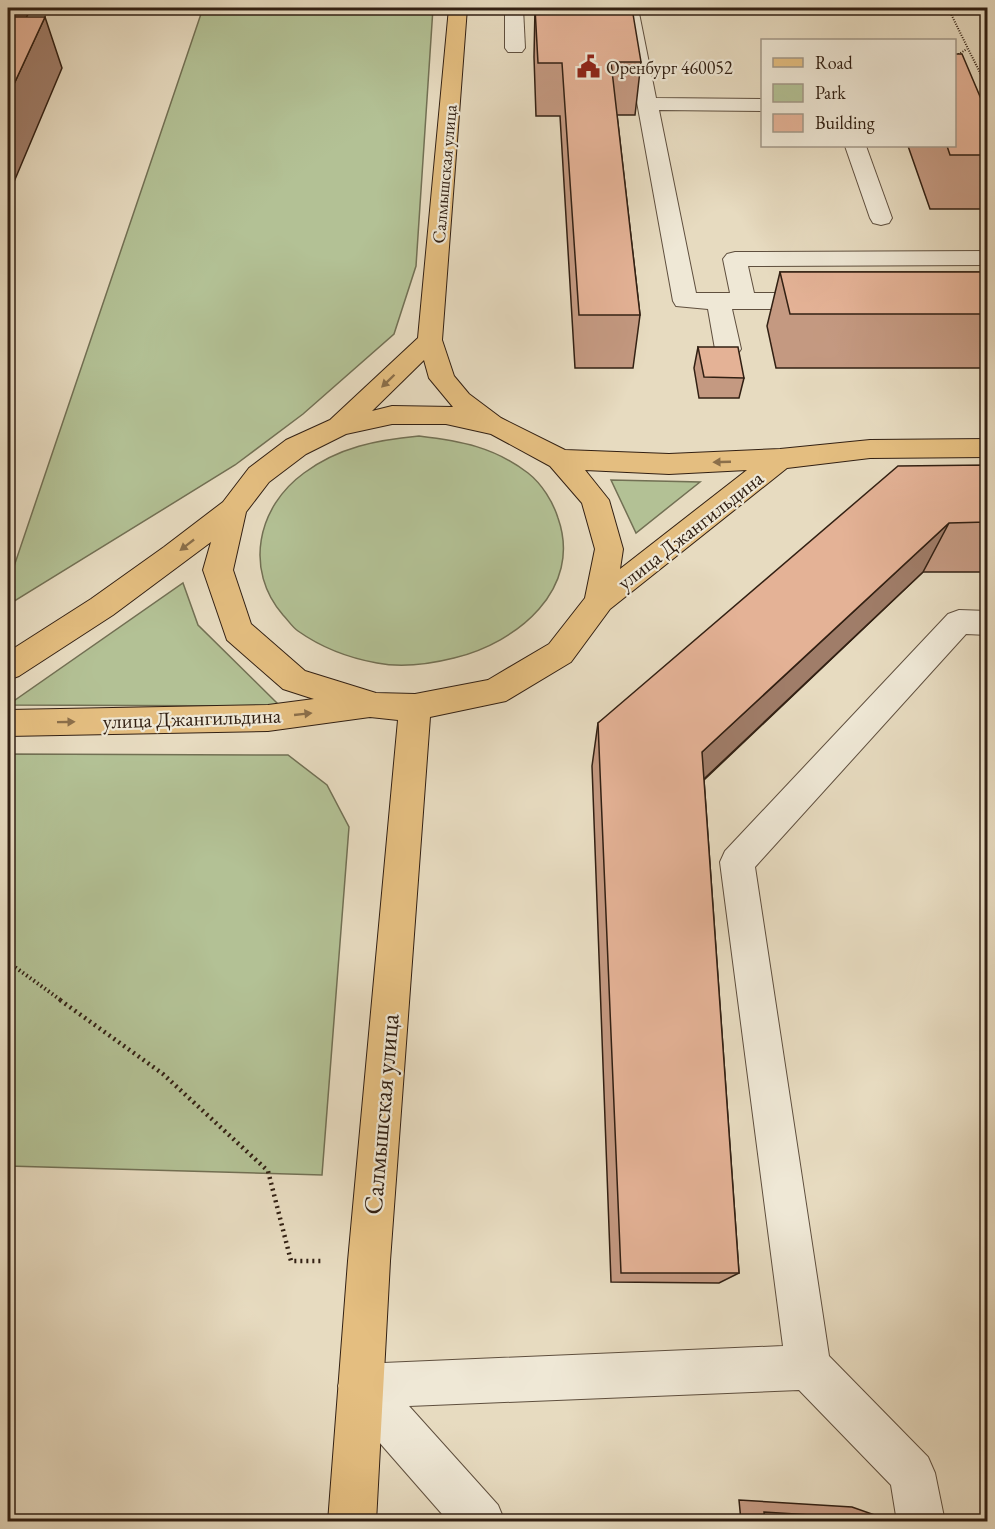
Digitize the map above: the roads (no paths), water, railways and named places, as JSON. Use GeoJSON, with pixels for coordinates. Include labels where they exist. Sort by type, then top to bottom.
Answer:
{"type":"FeatureCollection","features":[{"type":"Feature","properties":{"kind":"main road","name":"Салмышская улица"},"geometry":{"type":"LineString","coordinates":[[458,8],[430,340],[442,378],[460,400],[498,426]]}},
{"type":"Feature","properties":{"kind":"main road"},"geometry":{"type":"LineString","coordinates":[[339,427],[430,340]]}},
{"type":"Feature","properties":{"kind":"main road"},"geometry":{"type":"LineString","coordinates":[[8,667],[111,600],[174,555],[233,509],[259,475],[296,447],[339,427],[392,415],[446,415],[498,426],[560,459],[595,500],[609,549],[599,601],[560,654],[495,692],[415,707],[376,706],[294,680],[238,631],[218,570],[233,509]]}},
{"type":"Feature","properties":{"kind":"main road","name":"улица Джангильдина"},"geometry":{"type":"LineString","coordinates":[[560,459],[669,464],[780,459],[870,449],[987,448]]}},
{"type":"Feature","properties":{"kind":"main road","name":"улица Джангильдина"},"geometry":{"type":"LineString","coordinates":[[599,601],[780,459]]}},
{"type":"Feature","properties":{"kind":"main road","name":"улица Джангильдина"},"geometry":{"type":"LineString","coordinates":[[8,723],[268,718],[376,706]]}},
{"type":"Feature","properties":{"kind":"main road","name":"Салмышская улица"},"geometry":{"type":"LineString","coordinates":[[352,1521],[360,1386],[415,707]]}},
{"type":"Feature","properties":{"kind":"lane"},"geometry":{"type":"LineString","coordinates":[[514,8],[515,48]]}},
{"type":"Feature","properties":{"kind":"lane"},"geometry":{"type":"LineString","coordinates":[[629,8],[685,301],[837,301]]}},
{"type":"Feature","properties":{"kind":"lane"},"geometry":{"type":"LineString","coordinates":[[648,104],[761,105]]}},
{"type":"Feature","properties":{"kind":"lane"},"geometry":{"type":"LineString","coordinates":[[855,147],[881,218]]}},
{"type":"Feature","properties":{"kind":"lane"},"geometry":{"type":"LineString","coordinates":[[728,349],[735,258],[987,258]]}},
{"type":"Feature","properties":{"kind":"lane"},"geometry":{"type":"LineString","coordinates":[[921,1521],[912,1473],[808,1367],[737,862],[959,622],[987,623]]}},
{"type":"Feature","properties":{"kind":"lane"},"geometry":{"type":"LineString","coordinates":[[360,1386],[808,1367]]}},
{"type":"Feature","properties":{"kind":"lane"},"geometry":{"type":"LineString","coordinates":[[360,1386],[481,1521]]}},
{"type":"Feature","properties":{"kind":"place","name":"Оренбург 460052"},"geometry":{"type":"Point","coordinates":[588,67]}}]}
